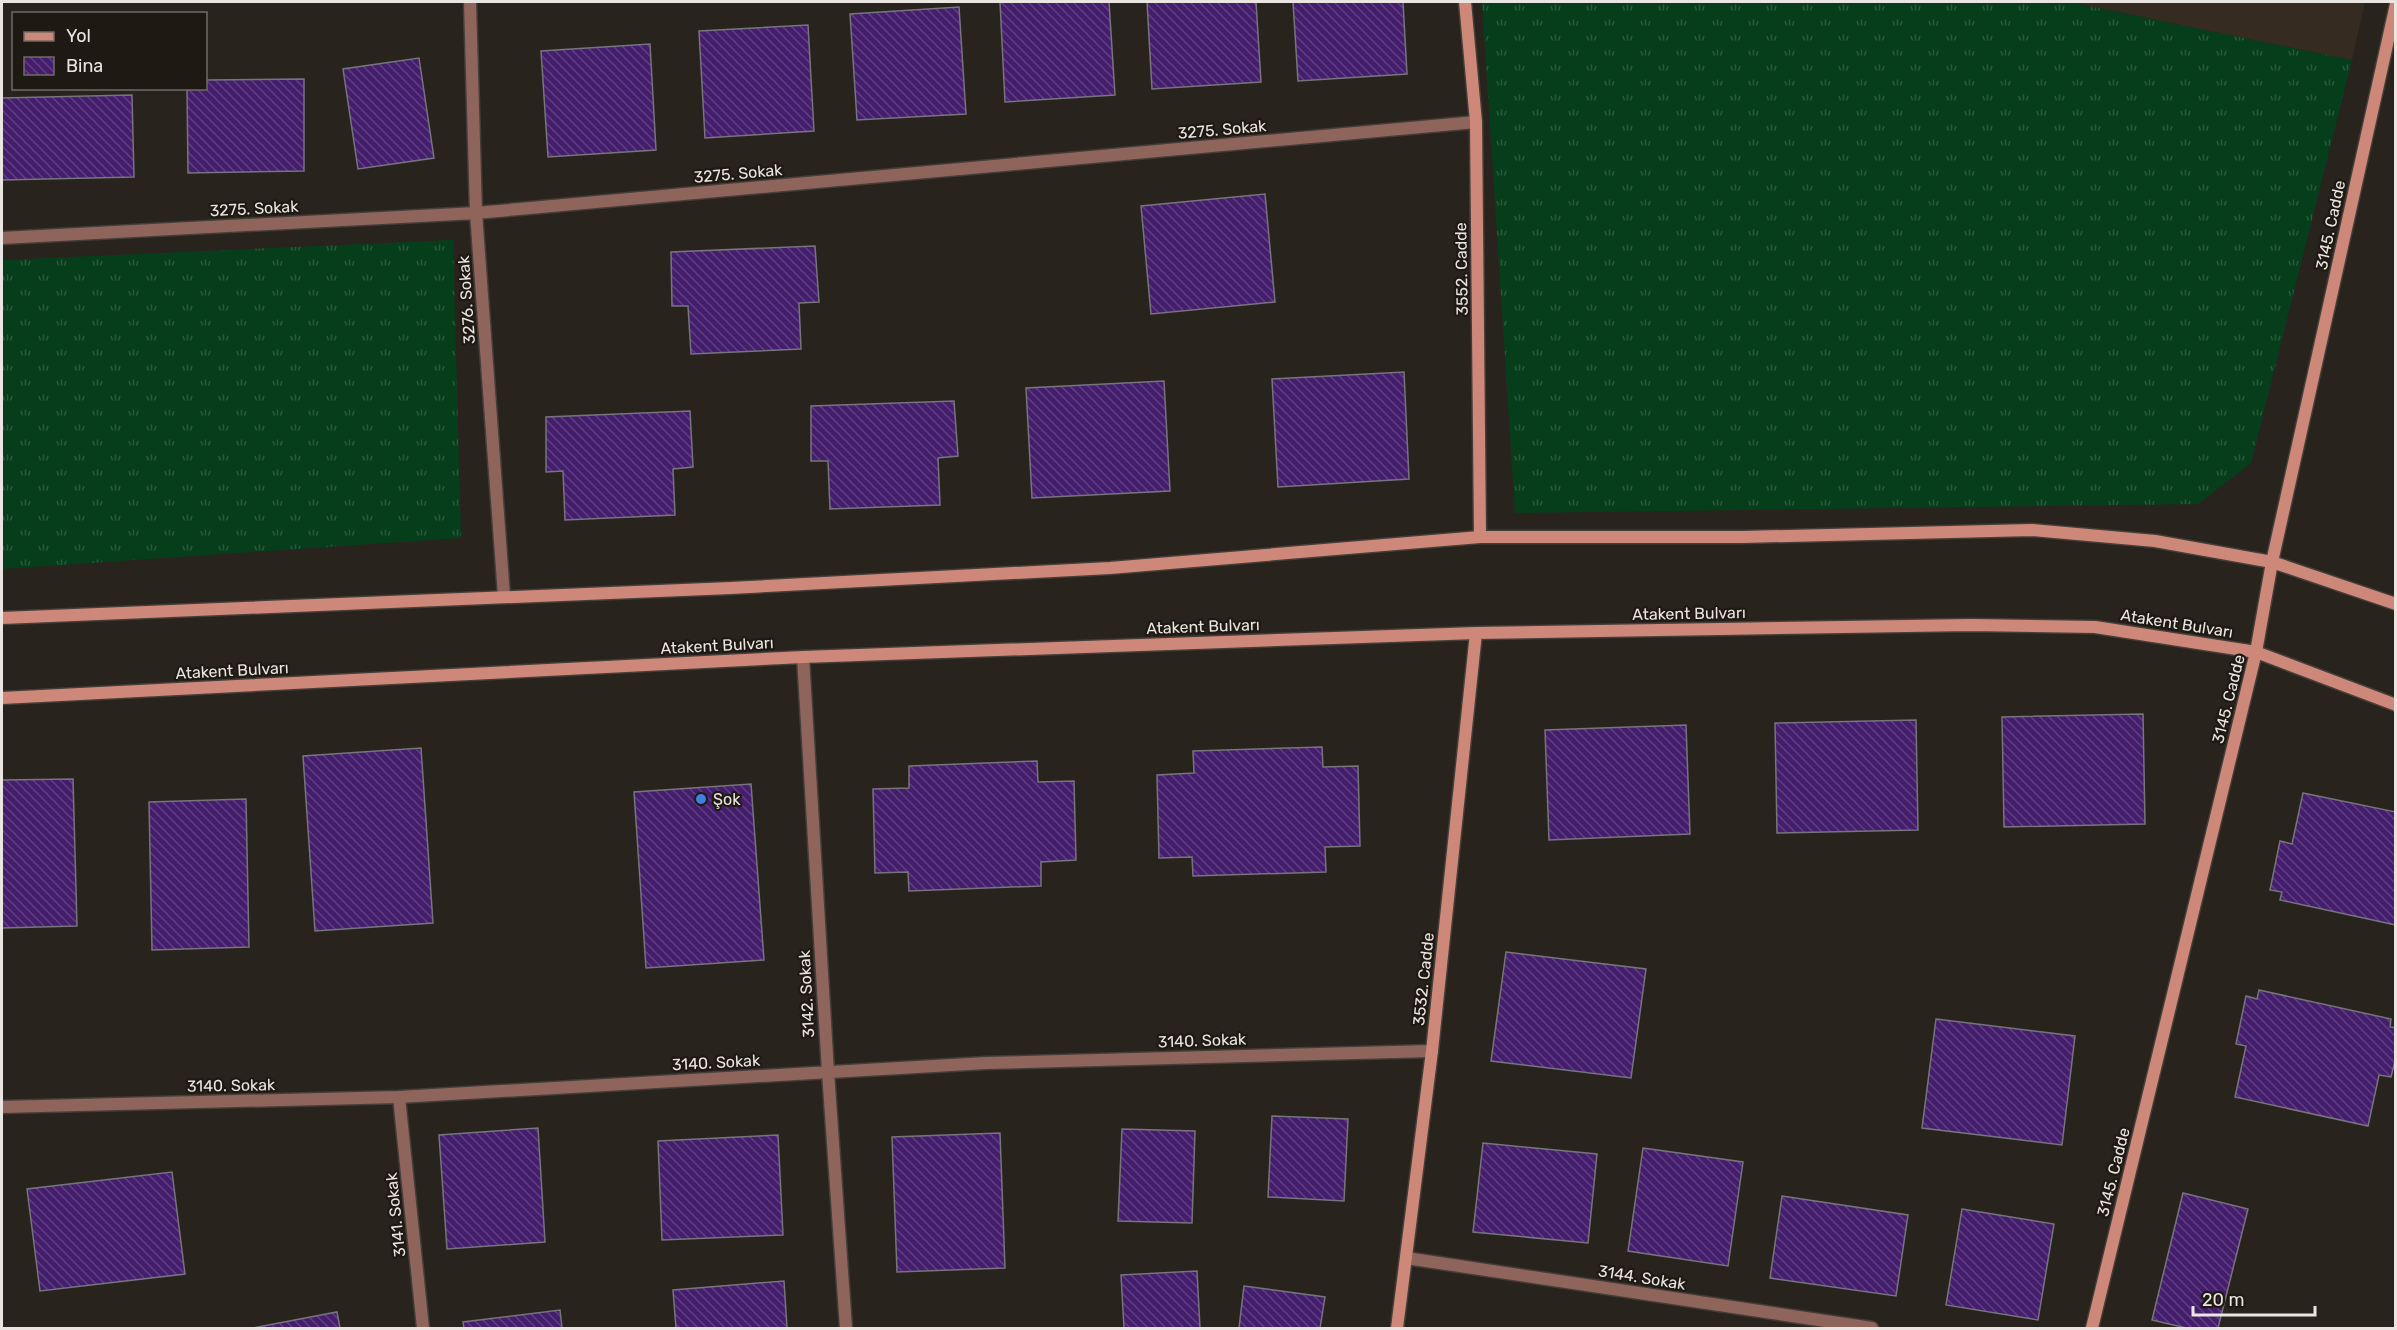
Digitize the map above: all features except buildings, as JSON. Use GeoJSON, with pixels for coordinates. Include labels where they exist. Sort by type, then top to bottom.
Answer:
{"type":"FeatureCollection","features":[{"type":"Feature","properties":{"kind":"main road","name":"3552. Cadde"},"geometry":{"type":"LineString","coordinates":[[1465,2],[1476,122],[1480,537]]}},
{"type":"Feature","properties":{"kind":"main road","name":"3145. Cadde"},"geometry":{"type":"LineString","coordinates":[[2092,1329],[2256,652],[2272,562],[2396,4]]}},
{"type":"Feature","properties":{"kind":"main road"},"geometry":{"type":"LineString","coordinates":[[2,618],[730,588],[1110,568],[1480,537],[1743,537],[2032,530],[2155,541],[2272,562],[2396,604]]}},
{"type":"Feature","properties":{"kind":"main road","name":"Atakent Bulvarı"},"geometry":{"type":"LineString","coordinates":[[2,698],[803,657],[1476,633],[1971,625],[2096,627],[2256,652],[2396,705]]}},
{"type":"Feature","properties":{"kind":"main road","name":"3532. Cadde"},"geometry":{"type":"LineString","coordinates":[[1397,1329],[1432,1051],[1476,633]]}},
{"type":"Feature","properties":{"kind":"street","name":"3276. Sokak"},"geometry":{"type":"LineString","coordinates":[[470,2],[476,213],[504,596]]}},
{"type":"Feature","properties":{"kind":"street","name":"3275. Sokak"},"geometry":{"type":"LineString","coordinates":[[2,238],[476,213],[1476,122]]}},
{"type":"Feature","properties":{"kind":"street","name":"3142. Sokak"},"geometry":{"type":"LineString","coordinates":[[803,657],[846,1329]]}},
{"type":"Feature","properties":{"kind":"street","name":"3140. Sokak"},"geometry":{"type":"LineString","coordinates":[[2,1107],[399,1097],[986,1063],[1432,1051]]}},
{"type":"Feature","properties":{"kind":"street","name":"3141. Sokak"},"geometry":{"type":"LineString","coordinates":[[399,1097],[423,1329]]}},
{"type":"Feature","properties":{"kind":"street","name":"3144. Sokak"},"geometry":{"type":"LineString","coordinates":[[1406,1258],[1872,1329]]}},
{"type":"Feature","properties":{"kind":"shaded area"},"geometry":{"type":"Polygon","coordinates":[[[2069,2],[2365,2],[2352,60],[2069,2]]]}},
{"type":"Feature","properties":{"kind":"green space"},"geometry":{"type":"Polygon","coordinates":[[[1482,2],[2069,2],[2352,60],[2251,463],[2198,504],[1515,513],[1482,2]]]}},
{"type":"Feature","properties":{"kind":"green space"},"geometry":{"type":"Polygon","coordinates":[[[453,240],[461,538],[2,569],[2,260],[453,240]]]}},
{"type":"Feature","properties":{"kind":"place","name":"Şok"},"geometry":{"type":"Point","coordinates":[701,799]}}]}
